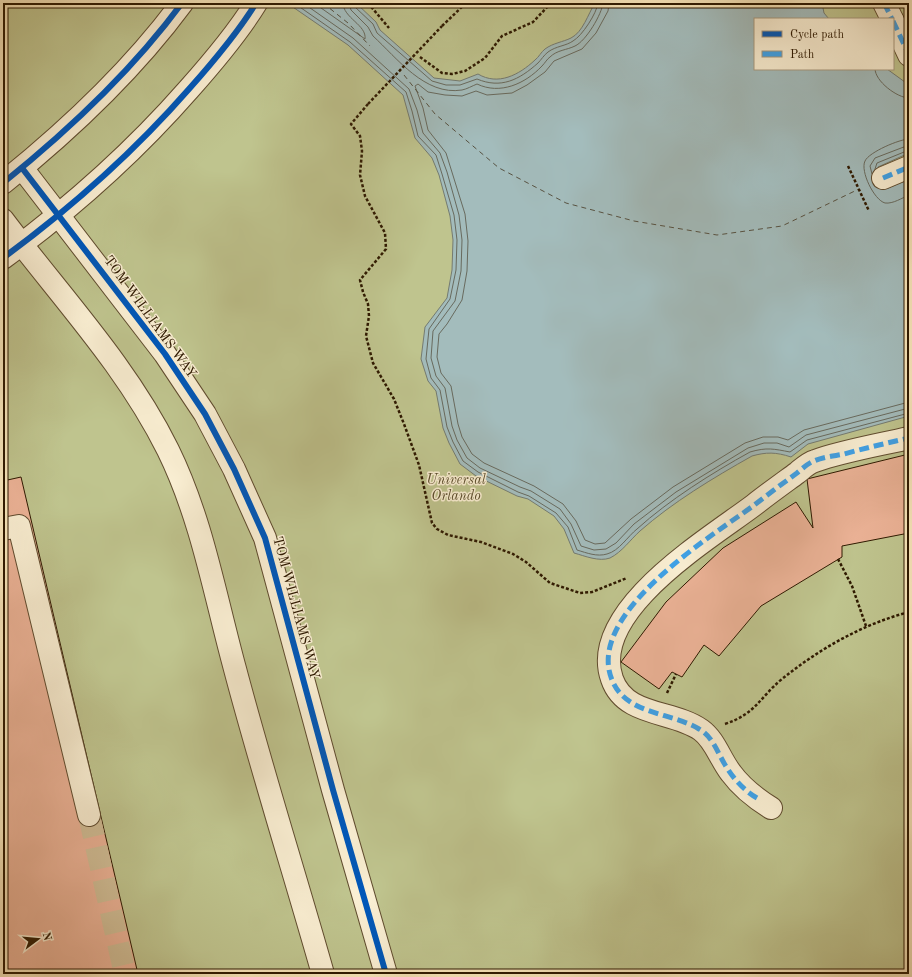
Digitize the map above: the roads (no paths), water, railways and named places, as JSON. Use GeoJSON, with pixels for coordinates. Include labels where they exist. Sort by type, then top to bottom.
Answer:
{"type":"FeatureCollection","features":[{"type":"Feature","properties":{"kind":"street"},"geometry":{"type":"LineString","coordinates":[[3,184],[66,130],[121,77],[146,49],[182,3]]}},
{"type":"Feature","properties":{"kind":"street"},"geometry":{"type":"LineString","coordinates":[[884,3],[891,18]]}},
{"type":"Feature","properties":{"kind":"street"},"geometry":{"type":"LineString","coordinates":[[3,258],[58,216],[152,131],[213,63],[252,10]]}},
{"type":"Feature","properties":{"kind":"street"},"geometry":{"type":"LineString","coordinates":[[894,24],[909,56]]}},
{"type":"Feature","properties":{"kind":"street"},"geometry":{"type":"LineString","coordinates":[[883,178],[909,166]]}},
{"type":"Feature","properties":{"kind":"street","name":"TOM WILLIAMS WAY"},"geometry":{"type":"LineString","coordinates":[[22,168],[165,354],[205,414],[234,469],[265,538],[333,790],[386,974]]}},
{"type":"Feature","properties":{"kind":"street"},"geometry":{"type":"LineString","coordinates":[[3,220],[21,245],[64,296],[129,383],[150,415],[184,485],[206,556],[235,670],[323,974]]}},
{"type":"Feature","properties":{"kind":"street"},"geometry":{"type":"LineString","coordinates":[[764,803],[740,784],[723,762],[709,738],[701,730],[679,719],[649,712],[632,703],[621,694],[612,680],[608,665],[614,633],[622,618],[650,586],[694,549],[813,461],[909,438]]}},
{"type":"Feature","properties":{"kind":"street"},"geometry":{"type":"LineString","coordinates":[[3,530],[19,526],[89,815]]}},
{"type":"Feature","properties":{"kind":"water"},"geometry":{"type":"Polygon","coordinates":[[[287,3],[356,3],[376,22],[380,30],[434,78],[460,81],[478,74],[493,79],[501,79],[522,70],[551,45],[571,38],[579,32],[595,3],[822,3],[824,13],[828,18],[754,18],[754,70],[888,70],[909,85],[909,153],[878,167],[888,188],[909,179],[909,416],[808,444],[791,457],[771,453],[752,456],[708,482],[666,510],[640,531],[618,553],[610,558],[597,559],[574,553],[564,529],[554,516],[528,499],[517,496],[476,476],[460,464],[449,443],[443,428],[436,391],[428,381],[421,359],[425,327],[447,298],[452,270],[453,240],[450,216],[439,175],[432,158],[415,138],[403,95],[348,45],[287,3]]]}},
{"type":"Feature","properties":{"kind":"tunnel"},"geometry":{"type":"LineString","coordinates":[[89,815],[125,974]]}},
{"type":"Feature","properties":{"kind":"park label","name":"Universal Orlando"},"geometry":{"type":"Point","coordinates":[456,488]}}]}
